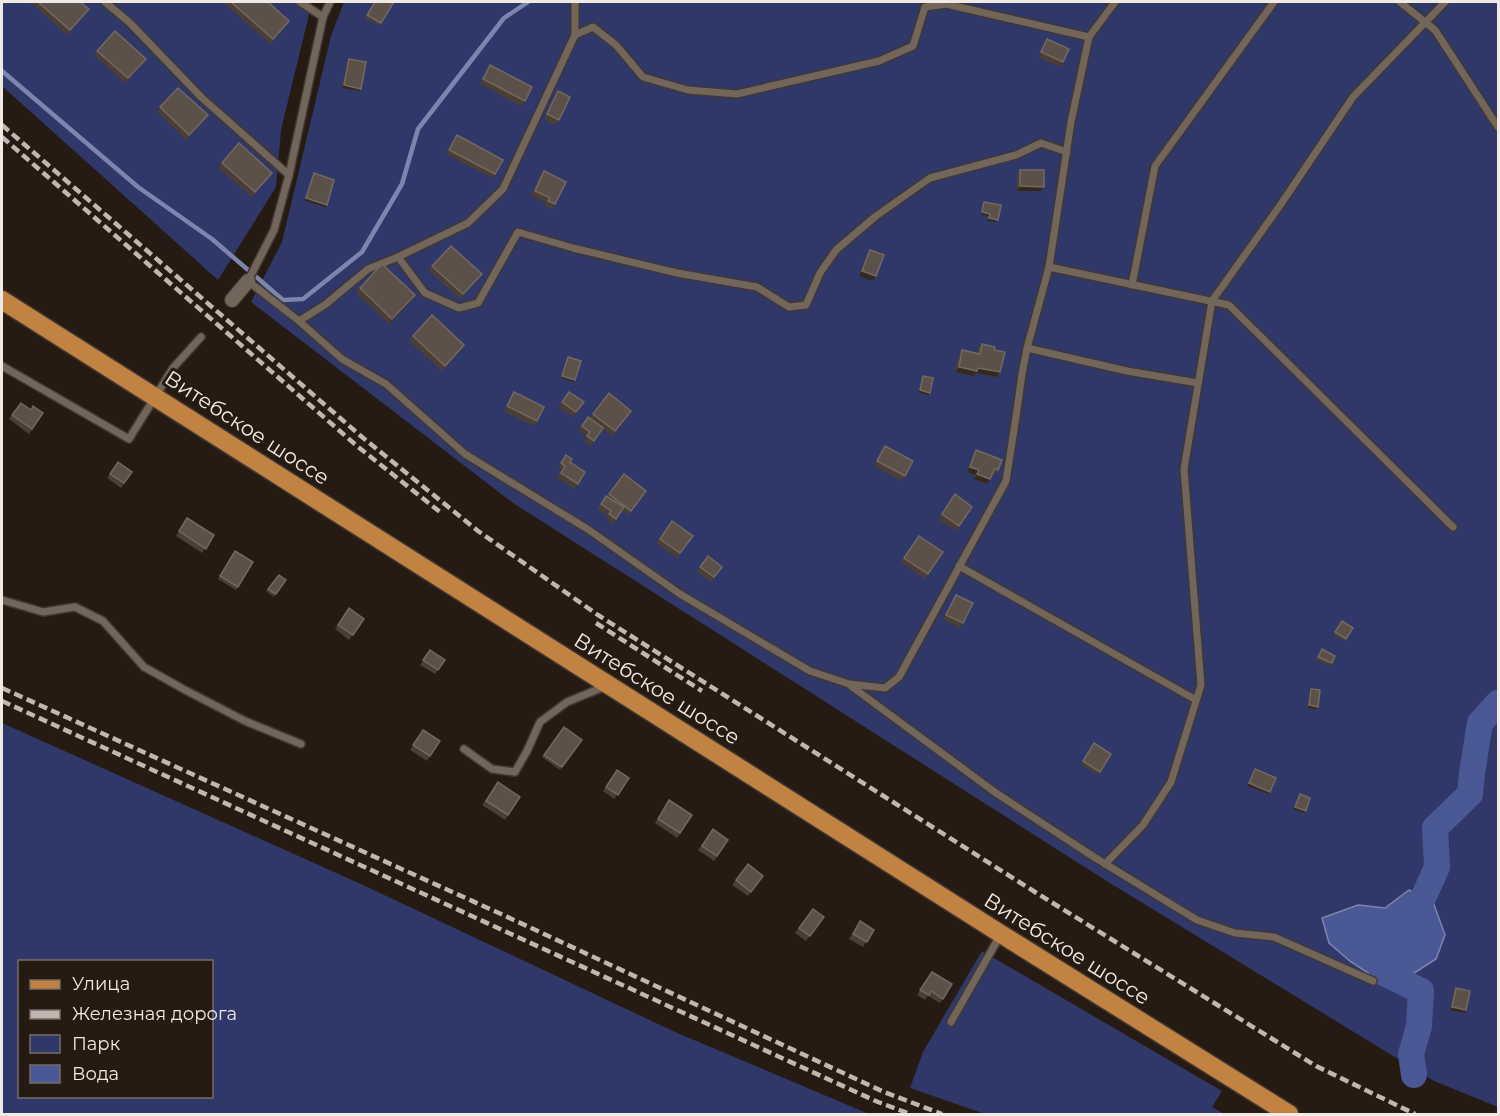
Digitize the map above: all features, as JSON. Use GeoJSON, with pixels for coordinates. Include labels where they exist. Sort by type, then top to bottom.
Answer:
{"type":"FeatureCollection","features":[{"type":"Feature","properties":{"kind":"main road","name":"Витебское шоссе"},"geometry":{"type":"LineString","coordinates":[[2,300],[1288,1114]]}},
{"type":"Feature","properties":{"kind":"street"},"geometry":{"type":"LineString","coordinates":[[232,300],[248,281]]}},
{"type":"Feature","properties":{"kind":"lane"},"geometry":{"type":"LineString","coordinates":[[105,2],[130,23],[201,97],[289,175]]}},
{"type":"Feature","properties":{"kind":"lane"},"geometry":{"type":"LineString","coordinates":[[300,2],[323,17]]}},
{"type":"Feature","properties":{"kind":"lane"},"geometry":{"type":"LineString","coordinates":[[330,2],[323,17],[289,175],[274,230],[248,281],[342,359],[386,384],[465,454],[589,530],[680,594],[810,671],[849,684],[885,688],[899,677],[1006,481],[1022,374],[1049,267],[1071,122],[1089,37],[1116,2]]}},
{"type":"Feature","properties":{"kind":"lane"},"geometry":{"type":"LineString","coordinates":[[299,321],[326,304],[368,269],[468,223],[503,189],[574,35],[576,2]]}},
{"type":"Feature","properties":{"kind":"lane"},"geometry":{"type":"LineString","coordinates":[[1132,285],[1155,166],[1274,2]]}},
{"type":"Feature","properties":{"kind":"lane"},"geometry":{"type":"LineString","coordinates":[[1400,2],[1436,30],[1498,127]]}},
{"type":"Feature","properties":{"kind":"lane"},"geometry":{"type":"LineString","coordinates":[[1105,864],[1143,825],[1171,782],[1201,685],[1184,470],[1212,301],[1353,98],[1445,2]]}},
{"type":"Feature","properties":{"kind":"lane"},"geometry":{"type":"LineString","coordinates":[[574,35],[593,27],[616,45],[643,77],[688,90],[737,94],[879,61],[913,46],[925,7],[946,4],[969,5],[1089,37]]}},
{"type":"Feature","properties":{"kind":"lane"},"geometry":{"type":"LineString","coordinates":[[398,257],[425,293],[459,308],[478,303],[518,232],[677,273],[757,287],[789,307],[806,305],[820,273],[837,250],[876,216],[930,178],[1016,155],[1041,143],[1067,152]]}},
{"type":"Feature","properties":{"kind":"lane"},"geometry":{"type":"LineString","coordinates":[[1049,267],[1228,304],[1453,527]]}},
{"type":"Feature","properties":{"kind":"lane"},"geometry":{"type":"LineString","coordinates":[[2,366],[129,439],[173,368],[201,337]]}},
{"type":"Feature","properties":{"kind":"lane"},"geometry":{"type":"LineString","coordinates":[[1027,348],[1127,371],[1198,382]]}},
{"type":"Feature","properties":{"kind":"lane"},"geometry":{"type":"LineString","coordinates":[[959,566],[1196,700]]}},
{"type":"Feature","properties":{"kind":"lane"},"geometry":{"type":"LineString","coordinates":[[2,600],[43,612],[75,607],[103,621],[144,667],[245,721],[301,744]]}},
{"type":"Feature","properties":{"kind":"lane"},"geometry":{"type":"LineString","coordinates":[[849,684],[996,793],[1105,864],[1197,920],[1234,933],[1274,937],[1373,981]]}},
{"type":"Feature","properties":{"kind":"lane"},"geometry":{"type":"LineString","coordinates":[[464,748],[492,769],[515,772],[540,722],[567,702],[608,685]]}},
{"type":"Feature","properties":{"kind":"lane"},"geometry":{"type":"LineString","coordinates":[[951,1022],[1001,934]]}},
{"type":"Feature","properties":{"kind":"green space"},"geometry":{"type":"Polygon","coordinates":[[[2,2],[312,2],[281,130],[276,187],[218,280],[2,86],[2,2]]]}},
{"type":"Feature","properties":{"kind":"green space"},"geometry":{"type":"Polygon","coordinates":[[[344,2],[1498,2],[1498,1107],[1434,1081],[1105,880],[513,503],[251,302],[282,242],[331,36],[344,2]]]}},
{"type":"Feature","properties":{"kind":"green space"},"geometry":{"type":"Polygon","coordinates":[[[2,723],[363,885],[675,1032],[869,1114],[2,1114],[2,723]]]}},
{"type":"Feature","properties":{"kind":"green space"},"geometry":{"type":"Polygon","coordinates":[[[982,951],[1222,1091],[1212,1107],[1224,1114],[985,1114],[910,1088],[923,1052],[982,951]]]}},
{"type":"Feature","properties":{"kind":"water"},"geometry":{"type":"Polygon","coordinates":[[[1409,890],[1433,902],[1445,935],[1436,959],[1391,988],[1351,962],[1329,943],[1322,918],[1358,905],[1385,908],[1409,890]]]}},
{"type":"Feature","properties":{"kind":"building"},"geometry":{"type":"Polygon","coordinates":[[[38,2],[80,2],[89,9],[70,30],[38,2]]]}},
{"type":"Feature","properties":{"kind":"building"},"geometry":{"type":"Polygon","coordinates":[[[231,2],[268,2],[289,21],[273,39],[231,2]]]}},
{"type":"Feature","properties":{"kind":"building"},"geometry":{"type":"Polygon","coordinates":[[[375,2],[394,2],[381,23],[367,15],[375,2]]]}},
{"type":"Feature","properties":{"kind":"building"},"geometry":{"type":"Polygon","coordinates":[[[115,31],[146,59],[128,78],[97,51],[115,31]]]}},
{"type":"Feature","properties":{"kind":"building"},"geometry":{"type":"Polygon","coordinates":[[[1047,39],[1069,49],[1063,62],[1041,52],[1047,39]]]}},
{"type":"Feature","properties":{"kind":"building"},"geometry":{"type":"Polygon","coordinates":[[[349,59],[366,62],[361,89],[344,85],[349,59]]]}},
{"type":"Feature","properties":{"kind":"building"},"geometry":{"type":"Polygon","coordinates":[[[490,65],[532,87],[525,101],[483,79],[490,65]]]}},
{"type":"Feature","properties":{"kind":"building"},"geometry":{"type":"Polygon","coordinates":[[[178,88],[208,115],[189,135],[160,107],[178,88]]]}},
{"type":"Feature","properties":{"kind":"building"},"geometry":{"type":"Polygon","coordinates":[[[558,91],[570,97],[559,120],[547,114],[558,91]]]}},
{"type":"Feature","properties":{"kind":"building"},"geometry":{"type":"Polygon","coordinates":[[[457,135],[503,160],[495,174],[449,150],[457,135]]]}},
{"type":"Feature","properties":{"kind":"building"},"geometry":{"type":"Polygon","coordinates":[[[239,143],[272,173],[255,192],[222,163],[239,143]]]}},
{"type":"Feature","properties":{"kind":"building"},"geometry":{"type":"Polygon","coordinates":[[[1020,170],[1044,170],[1044,187],[1020,186],[1020,170]]]}},
{"type":"Feature","properties":{"kind":"building"},"geometry":{"type":"Polygon","coordinates":[[[544,171],[566,182],[555,204],[548,201],[550,198],[535,191],[544,171]]]}},
{"type":"Feature","properties":{"kind":"building"},"geometry":{"type":"Polygon","coordinates":[[[314,173],[334,180],[327,205],[306,198],[314,173]]]}},
{"type":"Feature","properties":{"kind":"building"},"geometry":{"type":"Polygon","coordinates":[[[984,202],[1001,205],[998,220],[989,218],[990,214],[982,212],[984,202]]]}},
{"type":"Feature","properties":{"kind":"building"},"geometry":{"type":"Polygon","coordinates":[[[451,246],[482,274],[463,294],[432,266],[451,246]]]}},
{"type":"Feature","properties":{"kind":"building"},"geometry":{"type":"Polygon","coordinates":[[[870,250],[884,255],[876,276],[862,271],[870,250]]]}},
{"type":"Feature","properties":{"kind":"building"},"geometry":{"type":"Polygon","coordinates":[[[382,264],[415,295],[392,319],[360,288],[382,264]]]}},
{"type":"Feature","properties":{"kind":"building"},"geometry":{"type":"Polygon","coordinates":[[[432,315],[464,345],[445,366],[413,336],[432,315]]]}},
{"type":"Feature","properties":{"kind":"building"},"geometry":{"type":"Polygon","coordinates":[[[982,344],[1005,352],[1000,372],[959,367],[962,350],[980,354],[982,344]]]}},
{"type":"Feature","properties":{"kind":"building"},"geometry":{"type":"Polygon","coordinates":[[[568,357],[581,361],[575,380],[562,376],[568,357]]]}},
{"type":"Feature","properties":{"kind":"building"},"geometry":{"type":"Polygon","coordinates":[[[923,376],[933,378],[930,393],[920,390],[923,376]]]}},
{"type":"Feature","properties":{"kind":"building"},"geometry":{"type":"Polygon","coordinates":[[[514,392],[544,407],[537,421],[507,406],[514,392]]]}},
{"type":"Feature","properties":{"kind":"building"},"geometry":{"type":"Polygon","coordinates":[[[569,392],[584,402],[576,412],[562,402],[569,392]]]}},
{"type":"Feature","properties":{"kind":"building"},"geometry":{"type":"Polygon","coordinates":[[[609,393],[631,411],[615,431],[593,414],[609,393]]]}},
{"type":"Feature","properties":{"kind":"building"},"geometry":{"type":"Polygon","coordinates":[[[21,403],[31,410],[33,406],[43,413],[32,429],[12,415],[21,403]]]}},
{"type":"Feature","properties":{"kind":"building"},"geometry":{"type":"Polygon","coordinates":[[[588,417],[603,428],[594,441],[587,436],[590,432],[582,426],[588,417]]]}},
{"type":"Feature","properties":{"kind":"building"},"geometry":{"type":"Polygon","coordinates":[[[885,446],[913,461],[905,476],[877,461],[885,446]]]}},
{"type":"Feature","properties":{"kind":"building"},"geometry":{"type":"Polygon","coordinates":[[[976,450],[1002,460],[998,470],[995,468],[990,479],[977,474],[979,470],[970,467],[976,450]]]}},
{"type":"Feature","properties":{"kind":"building"},"geometry":{"type":"Polygon","coordinates":[[[566,455],[572,459],[570,462],[585,472],[578,484],[561,473],[565,466],[561,463],[566,455]]]}},
{"type":"Feature","properties":{"kind":"building"},"geometry":{"type":"Polygon","coordinates":[[[118,462],[132,472],[124,483],[110,474],[118,462]]]}},
{"type":"Feature","properties":{"kind":"building"},"geometry":{"type":"Polygon","coordinates":[[[624,474],[646,491],[631,511],[609,494],[624,474]]]}},
{"type":"Feature","properties":{"kind":"building"},"geometry":{"type":"Polygon","coordinates":[[[955,494],[972,507],[959,526],[942,514],[955,494]]]}},
{"type":"Feature","properties":{"kind":"building"},"geometry":{"type":"Polygon","coordinates":[[[606,496],[624,507],[616,519],[609,514],[611,511],[601,504],[606,496]]]}},
{"type":"Feature","properties":{"kind":"building"},"geometry":{"type":"Polygon","coordinates":[[[187,518],[214,535],[206,549],[179,531],[187,518]]]}},
{"type":"Feature","properties":{"kind":"building"},"geometry":{"type":"Polygon","coordinates":[[[672,521],[693,536],[680,553],[660,539],[672,521]]]}},
{"type":"Feature","properties":{"kind":"building"},"geometry":{"type":"Polygon","coordinates":[[[919,536],[943,552],[928,574],[904,558],[919,536]]]}},
{"type":"Feature","properties":{"kind":"building"},"geometry":{"type":"Polygon","coordinates":[[[235,551],[253,562],[238,587],[220,576],[235,551]]]}},
{"type":"Feature","properties":{"kind":"building"},"geometry":{"type":"Polygon","coordinates":[[[708,556],[722,567],[714,577],[700,567],[708,556]]]}},
{"type":"Feature","properties":{"kind":"building"},"geometry":{"type":"Polygon","coordinates":[[[279,575],[286,580],[276,594],[268,589],[279,575]]]}},
{"type":"Feature","properties":{"kind":"building"},"geometry":{"type":"Polygon","coordinates":[[[956,595],[973,603],[963,623],[946,615],[956,595]]]}},
{"type":"Feature","properties":{"kind":"building"},"geometry":{"type":"Polygon","coordinates":[[[349,608],[364,619],[353,635],[338,625],[349,608]]]}},
{"type":"Feature","properties":{"kind":"building"},"geometry":{"type":"Polygon","coordinates":[[[1342,621],[1353,628],[1346,639],[1335,632],[1342,621]]]}},
{"type":"Feature","properties":{"kind":"building"},"geometry":{"type":"Polygon","coordinates":[[[1322,649],[1335,656],[1332,663],[1318,657],[1322,649]]]}},
{"type":"Feature","properties":{"kind":"building"},"geometry":{"type":"Polygon","coordinates":[[[430,650],[445,660],[438,670],[423,660],[430,650]]]}},
{"type":"Feature","properties":{"kind":"building"},"geometry":{"type":"Polygon","coordinates":[[[1311,689],[1320,690],[1318,707],[1309,705],[1311,689]]]}},
{"type":"Feature","properties":{"kind":"building"},"geometry":{"type":"Polygon","coordinates":[[[564,727],[582,740],[562,767],[544,755],[564,727]]]}},
{"type":"Feature","properties":{"kind":"building"},"geometry":{"type":"Polygon","coordinates":[[[423,730],[440,741],[430,756],[413,745],[423,730]]]}},
{"type":"Feature","properties":{"kind":"building"},"geometry":{"type":"Polygon","coordinates":[[[1094,743],[1111,754],[1100,772],[1083,761],[1094,743]]]}},
{"type":"Feature","properties":{"kind":"building"},"geometry":{"type":"Polygon","coordinates":[[[1255,769],[1276,778],[1270,792],[1249,783],[1255,769]]]}},
{"type":"Feature","properties":{"kind":"building"},"geometry":{"type":"Polygon","coordinates":[[[617,770],[629,778],[618,795],[606,787],[617,770]]]}},
{"type":"Feature","properties":{"kind":"building"},"geometry":{"type":"Polygon","coordinates":[[[498,782],[520,797],[508,815],[486,801],[498,782]]]}},
{"type":"Feature","properties":{"kind":"building"},"geometry":{"type":"Polygon","coordinates":[[[1300,794],[1310,798],[1306,811],[1295,807],[1300,794]]]}},
{"type":"Feature","properties":{"kind":"building"},"geometry":{"type":"Polygon","coordinates":[[[669,800],[692,815],[680,833],[658,819],[669,800]]]}},
{"type":"Feature","properties":{"kind":"building"},"geometry":{"type":"Polygon","coordinates":[[[713,829],[728,840],[717,856],[702,846],[713,829]]]}},
{"type":"Feature","properties":{"kind":"building"},"geometry":{"type":"Polygon","coordinates":[[[748,864],[763,876],[751,892],[736,880],[748,864]]]}},
{"type":"Feature","properties":{"kind":"building"},"geometry":{"type":"Polygon","coordinates":[[[813,909],[824,917],[810,936],[799,928],[813,909]]]}},
{"type":"Feature","properties":{"kind":"building"},"geometry":{"type":"Polygon","coordinates":[[[860,921],[874,930],[867,942],[853,934],[860,921]]]}},
{"type":"Feature","properties":{"kind":"building"},"geometry":{"type":"Polygon","coordinates":[[[932,972],[952,984],[943,999],[931,991],[929,995],[920,990],[932,972]]]}},
{"type":"Feature","properties":{"kind":"building"},"geometry":{"type":"Polygon","coordinates":[[[1456,988],[1470,991],[1466,1010],[1452,1007],[1456,988]]]}},
{"type":"Feature","properties":{"kind":"waterway"},"geometry":{"type":"LineString","coordinates":[[2,71],[138,187],[212,239],[283,300],[303,299],[362,252],[402,184],[418,129],[504,18],[528,2]]}},
{"type":"Feature","properties":{"kind":"waterway"},"geometry":{"type":"LineString","coordinates":[[1403,925],[1424,896],[1437,867],[1435,828],[1470,794],[1480,723],[1498,703]]}},
{"type":"Feature","properties":{"kind":"waterway"},"geometry":{"type":"LineString","coordinates":[[1386,960],[1382,972],[1421,991],[1419,1026],[1411,1054],[1414,1075]]}},
{"type":"Feature","properties":{"kind":"railway"},"geometry":{"type":"LineString","coordinates":[[2,125],[362,437],[478,531],[598,615],[1035,892],[1316,1066],[1415,1114]]}},
{"type":"Feature","properties":{"kind":"railway"},"geometry":{"type":"LineString","coordinates":[[2,137],[357,446],[440,512]]}},
{"type":"Feature","properties":{"kind":"railway"},"geometry":{"type":"LineString","coordinates":[[596,623],[702,691]]}},
{"type":"Feature","properties":{"kind":"railway"},"geometry":{"type":"LineString","coordinates":[[2,688],[501,914],[884,1092],[942,1114]]}},
{"type":"Feature","properties":{"kind":"railway"},"geometry":{"type":"LineString","coordinates":[[2,701],[878,1102],[910,1114]]}}]}
